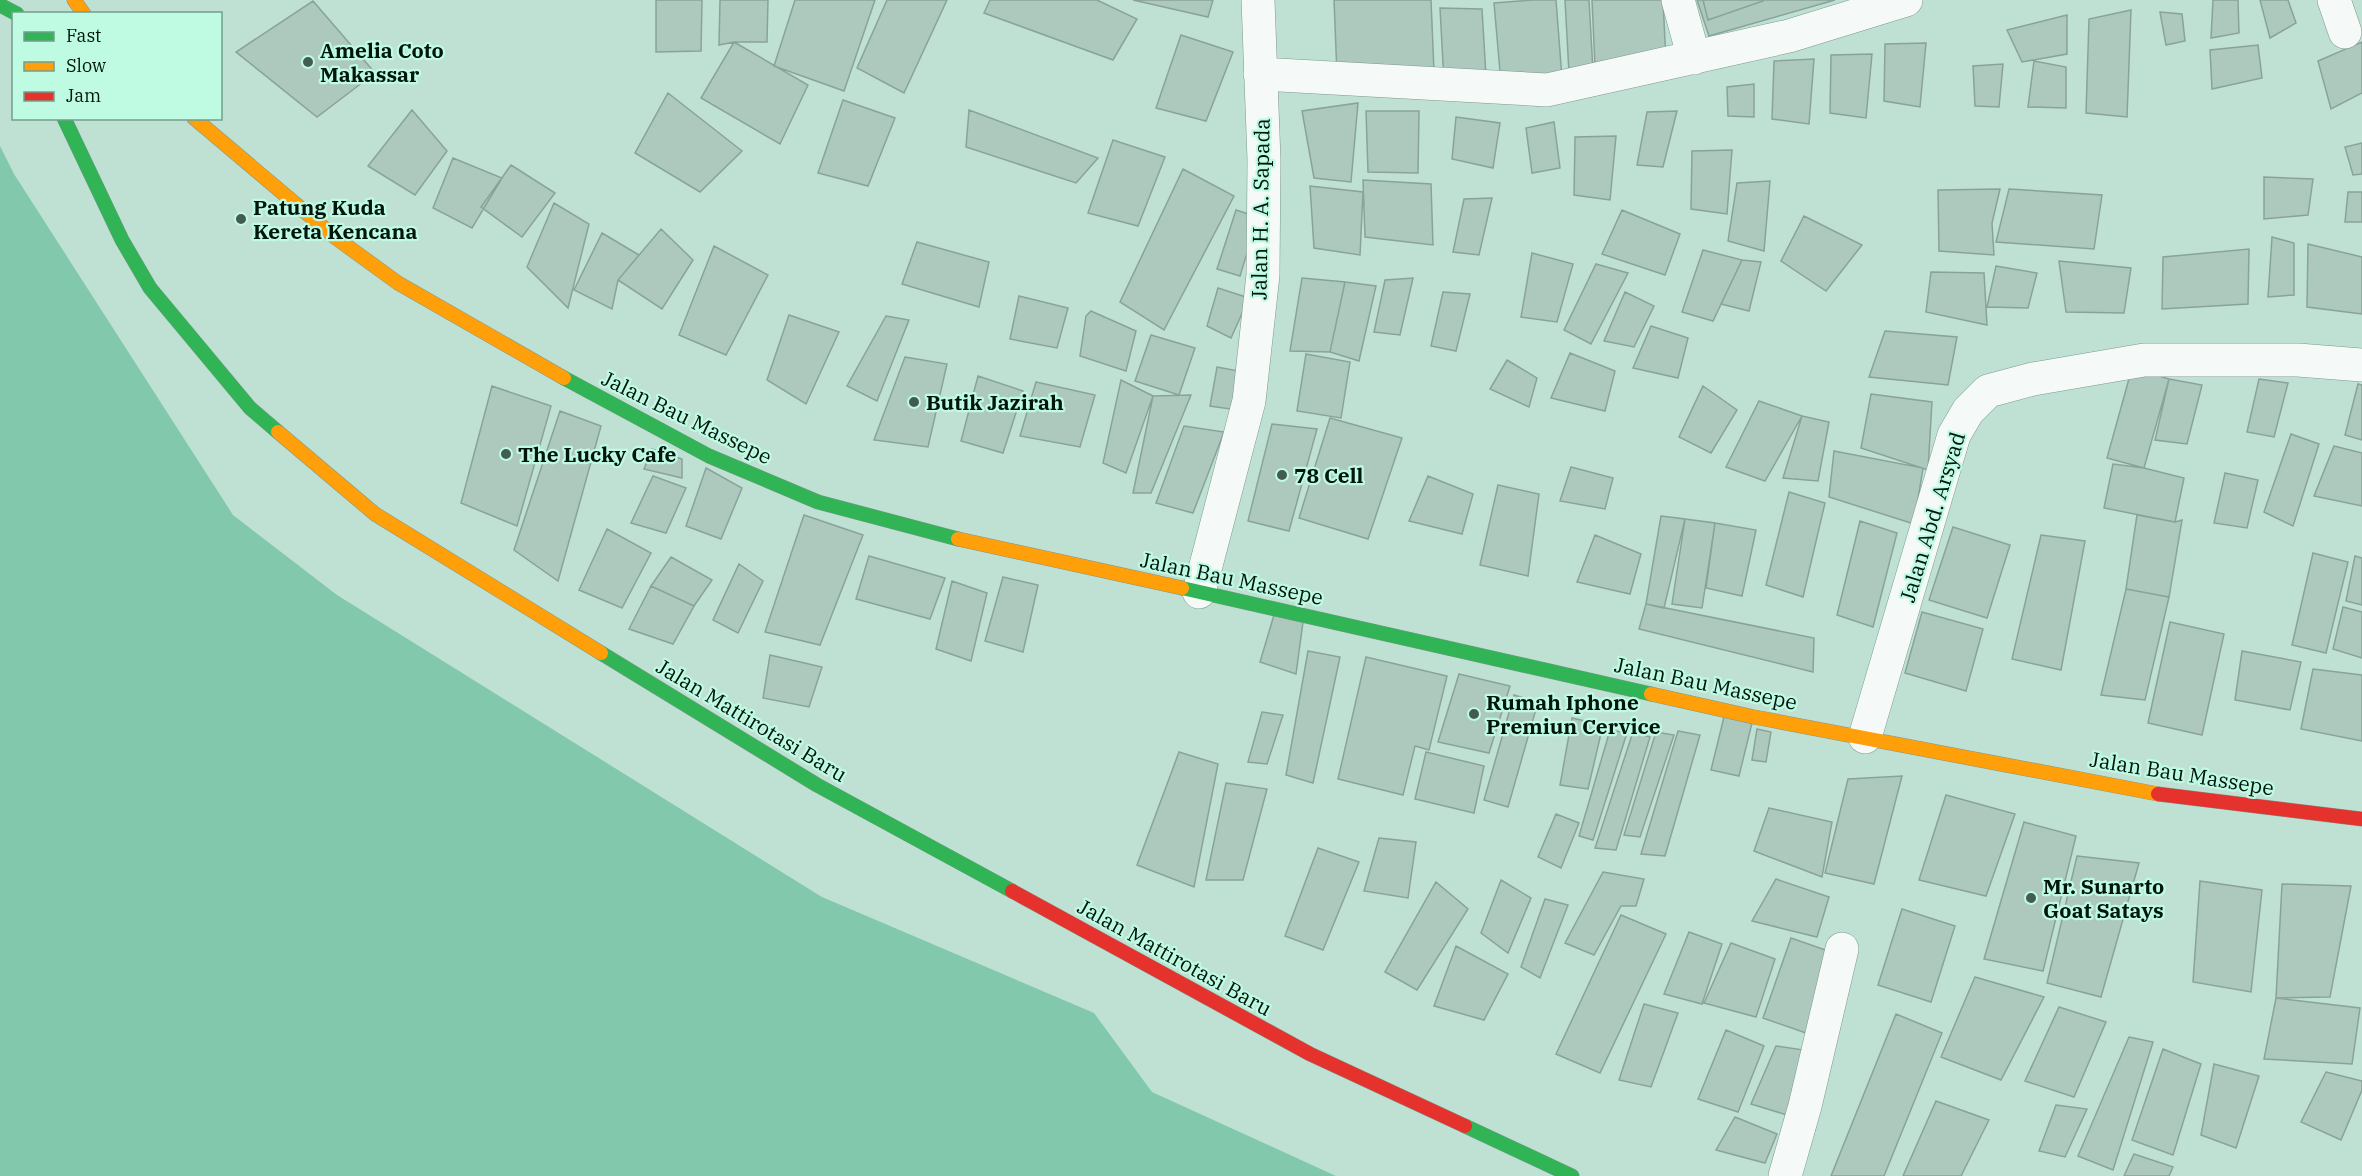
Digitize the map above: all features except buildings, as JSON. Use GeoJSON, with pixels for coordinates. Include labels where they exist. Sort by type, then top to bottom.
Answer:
{"type":"FeatureCollection","features":[{"type":"Feature","properties":{"kind":"main road","name":"Jalan Mattirotasi Baru"},"geometry":{"type":"LineString","coordinates":[[64,120],[122,240],[150,288],[250,408],[375,514],[827,791],[1310,1054],[1572,1176]]}},
{"type":"Feature","properties":{"kind":"main road","name":"Jalan Bau Massepe"},"geometry":{"type":"LineString","coordinates":[[196,120],[336,238],[398,283],[572,383],[709,456],[818,502],[994,549],[1199,592],[1754,717],[2164,795],[2362,819]]}},
{"type":"Feature","properties":{"kind":"street","name":"Jalan H. A. Sapada"},"geometry":{"type":"LineString","coordinates":[[1199,592],[1250,401],[1263,275],[1264,160],[1258,0]]}},
{"type":"Feature","properties":{"kind":"street"},"geometry":{"type":"LineString","coordinates":[[1677,0],[1694,58]]}},
{"type":"Feature","properties":{"kind":"street"},"geometry":{"type":"LineString","coordinates":[[1260,74],[1547,90],[1789,36],[1906,0]]}},
{"type":"Feature","properties":{"kind":"street"},"geometry":{"type":"LineString","coordinates":[[2334,0],[2345,32]]}},
{"type":"Feature","properties":{"kind":"street","name":"Jalan Abd. Arsyad"},"geometry":{"type":"LineString","coordinates":[[1865,737],[1954,435],[1968,411],[1988,391],[2034,379],[2144,360],[2298,360],[2362,364]]}},
{"type":"Feature","properties":{"kind":"street"},"geometry":{"type":"LineString","coordinates":[[1785,1176],[1805,1106],[1842,949]]}},
{"type":"Feature","properties":{"kind":"shaded area"},"geometry":{"type":"Polygon","coordinates":[[[0,146],[14,174],[233,515],[337,595],[822,897],[1094,1013],[1152,1092],[1336,1176],[0,1176],[0,146]]]}},
{"type":"Feature","properties":{"kind":"traffic: fast"},"geometry":{"type":"LineString","coordinates":[[0,5],[13,12]]}},
{"type":"Feature","properties":{"kind":"traffic: fast"},"geometry":{"type":"LineString","coordinates":[[65,120],[122,240],[150,288],[250,408],[278,432]]}},
{"type":"Feature","properties":{"kind":"traffic: fast"},"geometry":{"type":"LineString","coordinates":[[564,378],[709,456],[818,502],[958,539]]}},
{"type":"Feature","properties":{"kind":"traffic: fast"},"geometry":{"type":"LineString","coordinates":[[1182,588],[1651,694]]}},
{"type":"Feature","properties":{"kind":"traffic: fast"},"geometry":{"type":"LineString","coordinates":[[601,653],[817,785],[1012,891]]}},
{"type":"Feature","properties":{"kind":"traffic: fast"},"geometry":{"type":"LineString","coordinates":[[1465,1126],[1572,1176]]}},
{"type":"Feature","properties":{"kind":"traffic: slow"},"geometry":{"type":"LineString","coordinates":[[74,0],[83,12]]}},
{"type":"Feature","properties":{"kind":"traffic: slow"},"geometry":{"type":"LineString","coordinates":[[196,120],[336,238],[398,283],[564,378]]}},
{"type":"Feature","properties":{"kind":"traffic: slow"},"geometry":{"type":"LineString","coordinates":[[278,432],[375,514],[601,653]]}},
{"type":"Feature","properties":{"kind":"traffic: slow"},"geometry":{"type":"LineString","coordinates":[[958,539],[1182,588]]}},
{"type":"Feature","properties":{"kind":"traffic: slow"},"geometry":{"type":"LineString","coordinates":[[1651,694],[1754,717],[2158,794]]}},
{"type":"Feature","properties":{"kind":"traffic: jam"},"geometry":{"type":"LineString","coordinates":[[2158,794],[2362,819]]}},
{"type":"Feature","properties":{"kind":"traffic: jam"},"geometry":{"type":"LineString","coordinates":[[1012,891],[1310,1054],[1465,1126]]}},
{"type":"Feature","properties":{"kind":"place","name":"Amelia Coto Makassar"},"geometry":{"type":"Point","coordinates":[308,62]}},
{"type":"Feature","properties":{"kind":"place","name":"Patung Kuda Kereta Kencana"},"geometry":{"type":"Point","coordinates":[241,219]}},
{"type":"Feature","properties":{"kind":"place","name":"Butik Jazirah"},"geometry":{"type":"Point","coordinates":[914,402]}},
{"type":"Feature","properties":{"kind":"place","name":"The Lucky Cafe"},"geometry":{"type":"Point","coordinates":[506,454]}},
{"type":"Feature","properties":{"kind":"place","name":"78 Cell"},"geometry":{"type":"Point","coordinates":[1282,475]}},
{"type":"Feature","properties":{"kind":"place","name":"Rumah Iphone Premiun Cervice"},"geometry":{"type":"Point","coordinates":[1474,714]}},
{"type":"Feature","properties":{"kind":"place","name":"Mr. Sunarto Goat Satays"},"geometry":{"type":"Point","coordinates":[2031,898]}}]}
